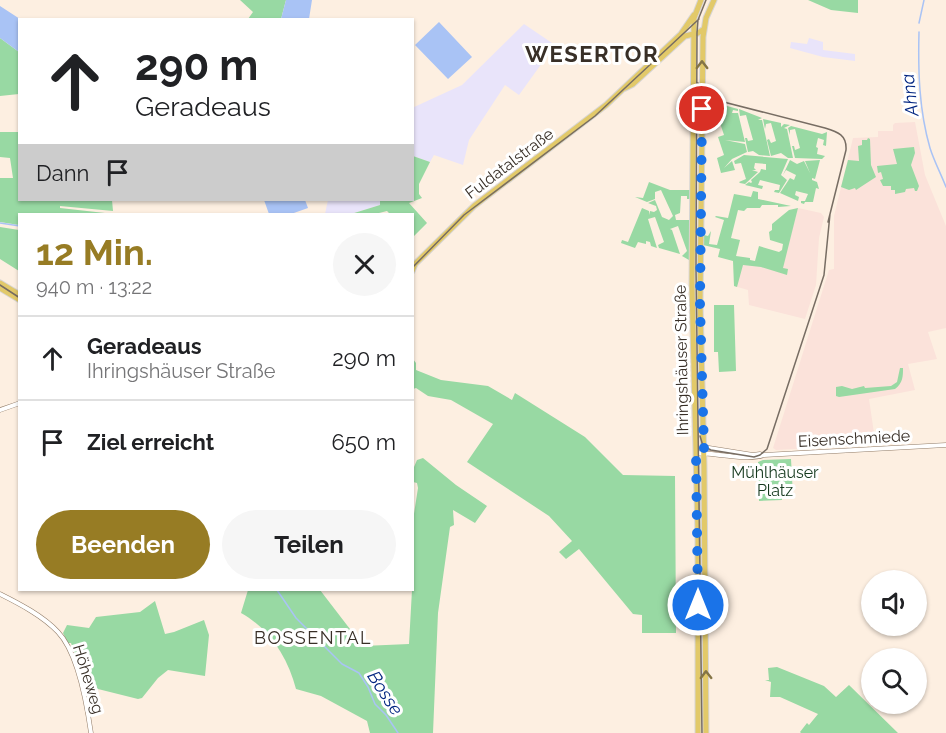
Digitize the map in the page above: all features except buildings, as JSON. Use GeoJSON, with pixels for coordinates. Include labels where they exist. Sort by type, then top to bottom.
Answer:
{"type":"FeatureCollection","features":[{"type":"Feature","properties":{"kind":"main road"},"geometry":{"type":"LineString","coordinates":[[695,13],[701,0]]}},
{"type":"Feature","properties":{"kind":"main road","name":"Ihringshäuser Straße"},"geometry":{"type":"LineString","coordinates":[[706,733],[706,450],[703,442],[700,371],[700,216],[704,29],[714,0]]}},
{"type":"Feature","properties":{"kind":"main road","name":"Ihringshäuser Straße"},"geometry":{"type":"LineString","coordinates":[[695,13],[692,261],[698,733]]}},
{"type":"Feature","properties":{"kind":"main road","name":"Fuldatalstraße"},"geometry":{"type":"LineString","coordinates":[[414,264],[474,206],[583,125],[624,89],[681,34],[695,13]]}},
{"type":"Feature","properties":{"kind":"main road","name":"Fuldatalstraße"},"geometry":{"type":"LineString","coordinates":[[624,89],[685,36],[704,29]]}},
{"type":"Feature","properties":{"kind":"main road"},"geometry":{"type":"LineString","coordinates":[[0,283],[18,294]]}},
{"type":"Feature","properties":{"kind":"main road"},"geometry":{"type":"LineString","coordinates":[[0,288],[18,299]]}},
{"type":"Feature","properties":{"kind":"street"},"geometry":{"type":"LineString","coordinates":[[0,410],[18,404]]}},
{"type":"Feature","properties":{"kind":"street","name":"Eisenschmiede"},"geometry":{"type":"LineString","coordinates":[[696,453],[706,450],[753,455],[946,445]]}},
{"type":"Feature","properties":{"kind":"street","name":"Eisenschmiede"},"geometry":{"type":"LineString","coordinates":[[706,450],[754,458],[762,454]]}},
{"type":"Feature","properties":{"kind":"street","name":"Höheweg"},"geometry":{"type":"LineString","coordinates":[[0,594],[44,620],[60,633],[73,658],[84,693],[92,733]]}},
{"type":"Feature","properties":{"kind":"shaded area"},"geometry":{"type":"Polygon","coordinates":[[[524,24],[555,45],[519,95],[505,85],[469,140],[463,165],[434,155],[430,162],[414,156],[414,107],[462,85],[524,24]]]}},
{"type":"Feature","properties":{"kind":"shaded area"},"geometry":{"type":"Polygon","coordinates":[[[809,38],[823,42],[823,50],[855,54],[855,61],[823,57],[790,48],[791,42],[807,44],[809,38]]]}},
{"type":"Feature","properties":{"kind":"shaded area"},"geometry":{"type":"Polygon","coordinates":[[[915,122],[925,175],[946,226],[946,328],[928,332],[937,359],[908,364],[915,390],[869,399],[874,433],[867,435],[868,445],[776,450],[773,448],[829,270],[834,269],[834,216],[853,138],[878,137],[878,131],[893,131],[895,123],[915,122]]]}},
{"type":"Feature","properties":{"kind":"shaded area"},"geometry":{"type":"Polygon","coordinates":[[[328,201],[380,201],[380,205],[354,213],[325,213],[328,201]]]}},
{"type":"Feature","properties":{"kind":"shaded area"},"geometry":{"type":"Polygon","coordinates":[[[798,208],[821,213],[824,217],[819,238],[816,285],[805,319],[749,305],[748,290],[734,286],[736,260],[782,268],[798,208]]]}},
{"type":"Feature","properties":{"kind":"green space"},"geometry":{"type":"Polygon","coordinates":[[[240,0],[286,0],[281,18],[249,18],[253,12],[240,0]]]}},
{"type":"Feature","properties":{"kind":"green space"},"geometry":{"type":"Polygon","coordinates":[[[808,0],[858,0],[858,13],[831,10],[808,0]]]}},
{"type":"Feature","properties":{"kind":"green space"},"geometry":{"type":"Polygon","coordinates":[[[0,38],[18,51],[18,94],[0,96],[0,38]]]}},
{"type":"Feature","properties":{"kind":"green space"},"geometry":{"type":"Polygon","coordinates":[[[716,103],[738,109],[738,111],[733,110],[732,113],[738,113],[745,142],[725,140],[745,144],[747,152],[732,159],[724,168],[732,161],[735,170],[721,173],[717,158],[724,155],[718,137],[724,135],[719,120],[712,120],[716,103]]]}},
{"type":"Feature","properties":{"kind":"green space"},"geometry":{"type":"Polygon","coordinates":[[[739,109],[762,118],[758,120],[762,120],[770,156],[759,155],[753,151],[748,152],[745,138],[748,141],[753,140],[746,115],[740,116],[739,109]]]}},
{"type":"Feature","properties":{"kind":"green space"},"geometry":{"type":"Polygon","coordinates":[[[763,119],[781,123],[781,127],[784,124],[790,125],[784,128],[787,129],[793,158],[788,158],[781,153],[771,156],[767,140],[769,139],[771,143],[776,141],[771,123],[766,124],[765,129],[763,119]]]}},
{"type":"Feature","properties":{"kind":"green space"},"geometry":{"type":"Polygon","coordinates":[[[791,126],[822,134],[827,132],[826,146],[823,145],[824,140],[818,138],[816,147],[818,148],[817,154],[825,156],[822,159],[795,158],[792,146],[795,150],[800,148],[795,129],[790,130],[790,135],[788,128],[791,126]]]}},
{"type":"Feature","properties":{"kind":"green space"},"geometry":{"type":"Polygon","coordinates":[[[0,132],[18,132],[18,201],[112,201],[113,211],[60,206],[60,208],[105,213],[18,213],[18,225],[0,222],[0,178],[13,178],[10,158],[0,157],[0,132]]]}},
{"type":"Feature","properties":{"kind":"green space"},"geometry":{"type":"Polygon","coordinates":[[[870,139],[871,165],[876,177],[856,190],[841,187],[848,160],[859,161],[858,146],[862,145],[862,140],[870,139]]]}},
{"type":"Feature","properties":{"kind":"green space"},"geometry":{"type":"Polygon","coordinates":[[[914,147],[915,153],[911,165],[919,186],[917,191],[914,188],[906,189],[905,192],[895,194],[891,186],[883,186],[880,180],[883,179],[881,172],[878,173],[877,166],[897,164],[893,149],[914,147]]]}},
{"type":"Feature","properties":{"kind":"green space"},"geometry":{"type":"Polygon","coordinates":[[[744,155],[788,159],[781,175],[787,180],[779,193],[774,192],[779,190],[780,185],[760,180],[758,185],[763,186],[762,189],[745,185],[752,182],[751,180],[761,169],[766,170],[766,164],[755,163],[756,170],[752,170],[758,172],[745,184],[739,182],[746,179],[741,163],[735,164],[734,161],[744,155]]]}},
{"type":"Feature","properties":{"kind":"green space"},"geometry":{"type":"Polygon","coordinates":[[[414,156],[430,162],[419,184],[419,194],[422,198],[409,203],[427,223],[414,236],[414,213],[389,213],[387,211],[354,213],[380,205],[380,201],[414,201],[414,156]]]}},
{"type":"Feature","properties":{"kind":"green space"},"geometry":{"type":"Polygon","coordinates":[[[790,160],[797,164],[804,161],[810,173],[805,161],[820,160],[815,179],[812,178],[817,182],[819,189],[816,188],[813,202],[801,203],[805,201],[808,194],[796,191],[798,201],[780,193],[790,178],[794,180],[796,175],[786,170],[783,175],[790,160]]]}},
{"type":"Feature","properties":{"kind":"green space"},"geometry":{"type":"Polygon","coordinates":[[[649,182],[670,190],[691,190],[691,199],[681,196],[680,213],[675,215],[676,220],[690,220],[689,260],[682,256],[687,251],[678,226],[670,229],[680,254],[659,248],[658,245],[664,242],[655,217],[648,219],[657,248],[646,241],[646,244],[638,242],[635,248],[621,243],[622,240],[628,242],[642,208],[649,211],[649,215],[650,211],[657,210],[656,206],[648,203],[655,200],[662,217],[669,220],[673,216],[661,190],[655,192],[655,199],[647,202],[635,197],[643,198],[649,182]]]}},
{"type":"Feature","properties":{"kind":"green space"},"geometry":{"type":"Polygon","coordinates":[[[753,191],[758,192],[758,199],[791,206],[762,205],[760,208],[738,210],[731,238],[740,240],[736,256],[755,261],[759,246],[779,252],[782,250],[783,244],[770,240],[769,232],[772,230],[772,224],[789,210],[798,208],[783,268],[788,269],[787,275],[761,267],[743,265],[737,287],[734,286],[733,261],[718,257],[720,249],[703,245],[703,231],[704,235],[708,236],[711,231],[709,244],[717,245],[724,220],[715,217],[728,218],[734,194],[751,197],[753,191]]]}},
{"type":"Feature","properties":{"kind":"green space"},"geometry":{"type":"Polygon","coordinates":[[[0,227],[18,230],[18,270],[0,259],[0,227]]]}},
{"type":"Feature","properties":{"kind":"green space"},"geometry":{"type":"Polygon","coordinates":[[[714,305],[734,305],[736,371],[719,372],[718,352],[714,352],[714,305]]]}},
{"type":"Feature","properties":{"kind":"green space"},"geometry":{"type":"Polygon","coordinates":[[[414,360],[416,370],[441,380],[488,386],[512,400],[515,393],[585,437],[623,475],[675,476],[676,633],[642,633],[642,615],[633,614],[579,549],[566,559],[559,552],[572,541],[549,516],[467,462],[493,424],[451,400],[428,396],[414,389],[414,360]]]}},
{"type":"Feature","properties":{"kind":"green space"},"geometry":{"type":"Polygon","coordinates":[[[900,368],[903,368],[902,379],[895,389],[836,396],[836,387],[852,389],[864,386],[865,388],[891,386],[897,382],[900,368]]]}},
{"type":"Feature","properties":{"kind":"green space"},"geometry":{"type":"Polygon","coordinates":[[[423,458],[487,506],[475,523],[453,510],[454,525],[450,527],[438,613],[433,733],[370,733],[367,721],[321,696],[296,689],[288,666],[276,645],[261,627],[241,613],[248,591],[321,591],[363,646],[409,644],[412,591],[414,591],[414,514],[418,488],[417,483],[414,482],[414,467],[417,460],[423,458]]]}},
{"type":"Feature","properties":{"kind":"green space","name":"Mühlhäuser Platz"},"geometry":{"type":"Polygon","coordinates":[[[791,459],[793,496],[782,498],[782,500],[759,501],[758,462],[791,459]]]}},
{"type":"Feature","properties":{"kind":"green space"},"geometry":{"type":"Polygon","coordinates":[[[155,601],[165,634],[204,620],[209,635],[205,676],[168,670],[158,678],[142,698],[138,699],[86,686],[71,643],[68,643],[63,633],[67,625],[89,628],[96,617],[140,612],[155,601]]]}},
{"type":"Feature","properties":{"kind":"green space"},"geometry":{"type":"Polygon","coordinates":[[[777,667],[824,686],[836,697],[849,685],[861,697],[861,714],[879,714],[898,733],[801,733],[807,723],[809,725],[818,714],[780,697],[770,697],[771,682],[765,680],[769,680],[768,668],[777,667]]]}},
{"type":"Feature","properties":{"kind":"water"},"geometry":{"type":"Polygon","coordinates":[[[286,0],[312,0],[309,18],[281,18],[286,0]]]}},
{"type":"Feature","properties":{"kind":"water"},"geometry":{"type":"Polygon","coordinates":[[[0,6],[18,18],[18,51],[0,38],[0,6]]]}},
{"type":"Feature","properties":{"kind":"water"},"geometry":{"type":"Polygon","coordinates":[[[439,22],[472,57],[448,79],[415,45],[439,22]]]}},
{"type":"Feature","properties":{"kind":"water"},"geometry":{"type":"Polygon","coordinates":[[[264,201],[305,201],[308,208],[294,213],[269,213],[264,201]]]}},
{"type":"Feature","properties":{"kind":"waterway","name":"Ahna"},"geometry":{"type":"LineString","coordinates":[[919,23],[924,0]]}},
{"type":"Feature","properties":{"kind":"waterway","name":"Ahna"},"geometry":{"type":"LineString","coordinates":[[919,32],[921,105],[933,158],[946,187]]}},
{"type":"Feature","properties":{"kind":"waterway"},"geometry":{"type":"LineString","coordinates":[[0,223],[18,226]]}},
{"type":"Feature","properties":{"kind":"waterway","name":"Bosse"},"geometry":{"type":"LineString","coordinates":[[278,591],[296,618],[342,664],[359,673],[375,704],[398,733]]}},
{"type":"Feature","properties":{"kind":"tram line"},"geometry":{"type":"LineString","coordinates":[[702,733],[696,268],[697,33],[698,20],[706,0]]}},
{"type":"Feature","properties":{"kind":"tram line"},"geometry":{"type":"LineString","coordinates":[[414,266],[464,215],[595,116],[699,19]]}},
{"type":"Feature","properties":{"kind":"tram line"},"geometry":{"type":"LineString","coordinates":[[698,83],[701,92],[708,98],[825,128],[838,133],[843,138],[846,150],[828,222]]}},
{"type":"Feature","properties":{"kind":"tram line"},"geometry":{"type":"LineString","coordinates":[[700,436],[703,446],[711,450],[754,457],[767,449],[824,275],[830,214]]}},
{"type":"Feature","properties":{"kind":"tram line"},"geometry":{"type":"LineString","coordinates":[[0,285],[18,297]]}},
{"type":"Feature","properties":{"kind":"district","name":"WESERTOR"},"geometry":{"type":"Point","coordinates":[592,54]}},
{"type":"Feature","properties":{"kind":"district","name":"BOSSENTAL"},"geometry":{"type":"Point","coordinates":[313,638]}},
{"type":"Feature","properties":{"kind":"route"},"geometry":{"type":"LineString","coordinates":[[698,605],[696,453],[704,449],[700,371],[702,109]]}}]}
